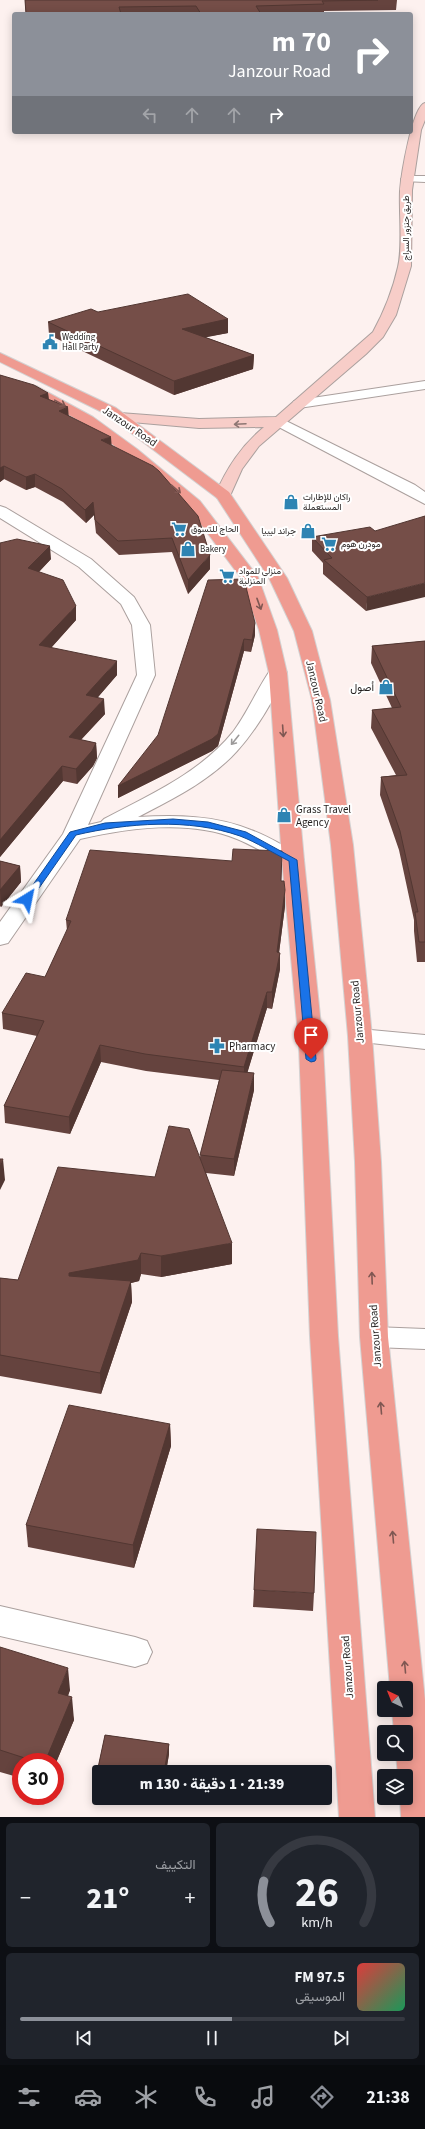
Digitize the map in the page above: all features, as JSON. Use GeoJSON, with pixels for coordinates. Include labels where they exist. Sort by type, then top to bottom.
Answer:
{"type":"FeatureCollection","features":[{"type":"Feature","properties":{"kind":"main road","name":"Janzour Road"},"geometry":{"type":"LineString","coordinates":[[0,357],[81,395],[120,416],[223,496],[278,578],[303,631],[321,700],[342,845],[360,1036],[368,1162],[374,1336],[419,1817]]}},
{"type":"Feature","properties":{"kind":"main road","name":"Janzour Road"},"geometry":{"type":"LineString","coordinates":[[0,374],[65,405],[88,420],[132,452],[194,504],[249,577],[268,630],[278,673],[293,860],[311,1045],[324,1336],[357,1817]]}},
{"type":"Feature","properties":{"kind":"street","name":"طريق جنزور السراج"},"geometry":{"type":"LineString","coordinates":[[223,496],[231,474],[244,454],[278,421],[300,404],[378,334],[389,315],[405,266],[407,179],[416,130],[425,106]]}},
{"type":"Feature","properties":{"kind":"street"},"geometry":{"type":"LineString","coordinates":[[407,179],[425,179]]}},
{"type":"Feature","properties":{"kind":"street"},"geometry":{"type":"LineString","coordinates":[[300,404],[425,385]]}},
{"type":"Feature","properties":{"kind":"street"},"geometry":{"type":"LineString","coordinates":[[120,416],[157,422],[198,425],[278,421],[396,481],[425,499]]}},
{"type":"Feature","properties":{"kind":"street"},"geometry":{"type":"LineString","coordinates":[[0,511],[85,563],[128,601],[141,625],[146,676],[73,834],[0,938]]}},
{"type":"Feature","properties":{"kind":"street"},"geometry":{"type":"LineString","coordinates":[[105,826],[190,781],[222,756],[255,715],[278,673]]}},
{"type":"Feature","properties":{"kind":"street"},"geometry":{"type":"LineString","coordinates":[[73,834],[105,826],[173,822],[208,825],[243,834],[293,860]]}},
{"type":"Feature","properties":{"kind":"street"},"geometry":{"type":"LineString","coordinates":[[0,1621],[134,1652]]}},
{"type":"Feature","properties":{"kind":"lane"},"geometry":{"type":"LineString","coordinates":[[360,1036],[425,1042]]}},
{"type":"Feature","properties":{"kind":"lane"},"geometry":{"type":"LineString","coordinates":[[374,1336],[425,1339]]}},
{"type":"Feature","properties":{"kind":"building"},"geometry":{"type":"Polygon","coordinates":[[[25,0],[378,0],[322,1],[324,4],[256,6],[260,12],[200,12],[196,6],[119,7],[120,12],[26,12],[25,0]]]}},
{"type":"Feature","properties":{"kind":"building"},"geometry":{"type":"Polygon","coordinates":[[[188,294],[228,319],[182,329],[254,355],[174,381],[48,322],[91,309],[98,312],[188,294]]]}},
{"type":"Feature","properties":{"kind":"building"},"geometry":{"type":"Polygon","coordinates":[[[0,375],[34,385],[48,393],[40,396],[68,407],[59,411],[111,437],[101,440],[153,466],[159,471],[198,516],[210,555],[188,580],[172,538],[118,541],[95,520],[93,502],[85,510],[62,489],[35,474],[26,477],[4,466],[0,468],[0,375]]]}},
{"type":"Feature","properties":{"kind":"building"},"geometry":{"type":"Polygon","coordinates":[[[425,516],[425,583],[367,597],[324,560],[332,558],[312,537],[370,527],[375,531],[425,516]]]}},
{"type":"Feature","properties":{"kind":"building"},"geometry":{"type":"Polygon","coordinates":[[[17,539],[50,546],[28,568],[63,580],[76,606],[39,645],[117,661],[86,695],[104,699],[69,737],[96,743],[92,751],[76,769],[62,766],[0,840],[0,543],[17,539]]]}},
{"type":"Feature","properties":{"kind":"building"},"geometry":{"type":"Polygon","coordinates":[[[244,579],[255,623],[252,640],[244,639],[218,734],[212,739],[118,786],[158,735],[208,580],[244,579]]]}},
{"type":"Feature","properties":{"kind":"building"},"geometry":{"type":"Polygon","coordinates":[[[425,641],[425,942],[419,942],[415,912],[418,912],[400,831],[381,777],[407,775],[372,710],[401,707],[372,646],[425,641]]]}},
{"type":"Feature","properties":{"kind":"building"},"geometry":{"type":"Polygon","coordinates":[[[233,849],[282,851],[281,881],[284,881],[285,890],[277,952],[280,953],[272,992],[267,992],[244,1067],[145,1054],[100,1045],[69,1117],[4,1106],[44,1021],[2,1013],[26,973],[45,977],[71,921],[66,920],[90,850],[232,861],[233,849]]]}},
{"type":"Feature","properties":{"kind":"building"},"geometry":{"type":"Polygon","coordinates":[[[0,861],[20,866],[0,890],[0,861]]]}},
{"type":"Feature","properties":{"kind":"building"},"geometry":{"type":"Polygon","coordinates":[[[222,1070],[254,1073],[234,1159],[200,1155],[222,1070]]]}},
{"type":"Feature","properties":{"kind":"building"},"geometry":{"type":"Polygon","coordinates":[[[169,1126],[189,1129],[232,1243],[161,1256],[141,1253],[138,1260],[69,1273],[69,1276],[131,1281],[100,1373],[0,1355],[0,1278],[18,1280],[58,1167],[155,1177],[169,1126]]]}},
{"type":"Feature","properties":{"kind":"building"},"geometry":{"type":"Polygon","coordinates":[[[69,1405],[170,1424],[133,1545],[26,1525],[69,1405]]]}},
{"type":"Feature","properties":{"kind":"building"},"geometry":{"type":"Polygon","coordinates":[[[257,1529],[316,1532],[314,1593],[254,1590],[257,1529]]]}},
{"type":"Feature","properties":{"kind":"building"},"geometry":{"type":"Polygon","coordinates":[[[0,1647],[68,1668],[58,1693],[72,1697],[49,1753],[12,1754],[0,1750],[0,1647]]]}},
{"type":"Feature","properties":{"kind":"building"},"geometry":{"type":"Polygon","coordinates":[[[105,1735],[169,1744],[165,1765],[99,1765],[105,1735]]]}},
{"type":"Feature","properties":{"kind":"place","name":"Wedding Hall Party"},"geometry":{"type":"Point","coordinates":[50,342]}},
{"type":"Feature","properties":{"kind":"place","name":"راكان للإطارات المستعملة"},"geometry":{"type":"Point","coordinates":[291,502]}},
{"type":"Feature","properties":{"kind":"place","name":"الحاج للتسوق"},"geometry":{"type":"Point","coordinates":[179,529]}},
{"type":"Feature","properties":{"kind":"place","name":"جراند ليبيا"},"geometry":{"type":"Point","coordinates":[308,531]}},
{"type":"Feature","properties":{"kind":"place","name":"مودرن هوم"},"geometry":{"type":"Point","coordinates":[329,544]}},
{"type":"Feature","properties":{"kind":"place","name":"Bakery"},"geometry":{"type":"Point","coordinates":[188,549]}},
{"type":"Feature","properties":{"kind":"place","name":"منزلي للمواد المنزلية"},"geometry":{"type":"Point","coordinates":[227,576]}},
{"type":"Feature","properties":{"kind":"place","name":"أصول"},"geometry":{"type":"Point","coordinates":[386,687]}},
{"type":"Feature","properties":{"kind":"place","name":"Grass Travel Agency"},"geometry":{"type":"Point","coordinates":[284,815]}},
{"type":"Feature","properties":{"kind":"place","name":"Pharmacy"},"geometry":{"type":"Point","coordinates":[217,1046]}},
{"type":"Feature","properties":{"kind":"route"},"geometry":{"type":"LineString","coordinates":[[27,899],[73,834],[105,826],[173,822],[208,825],[243,834],[293,860],[311,1045],[311,1059]]}}]}
